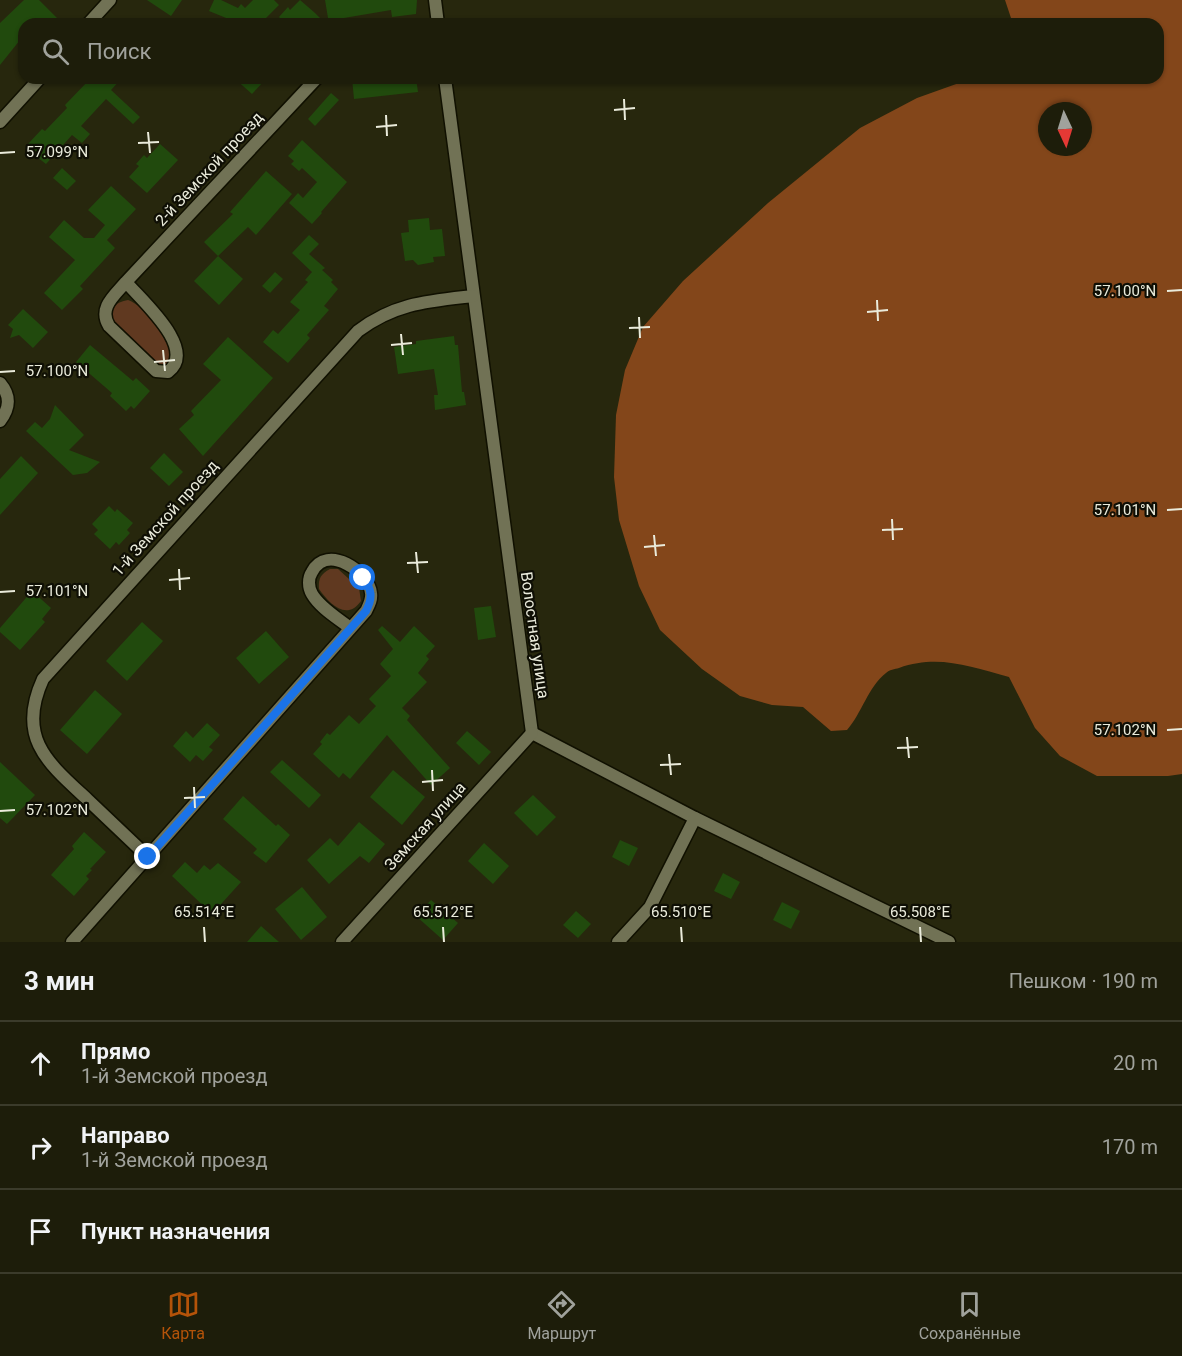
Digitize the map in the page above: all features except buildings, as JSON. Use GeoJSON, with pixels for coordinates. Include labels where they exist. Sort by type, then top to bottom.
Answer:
{"type":"FeatureCollection","features":[{"type":"Feature","properties":{"kind":"street"},"geometry":{"type":"LineString","coordinates":[[94,18],[110,0]]}},
{"type":"Feature","properties":{"kind":"street"},"geometry":{"type":"LineString","coordinates":[[435,0],[437,18]]}},
{"type":"Feature","properties":{"kind":"street"},"geometry":{"type":"LineString","coordinates":[[0,122],[35,84]]}},
{"type":"Feature","properties":{"kind":"street","name":"2-й Земской проезд"},"geometry":{"type":"LineString","coordinates":[[126,282],[174,339],[178,353],[177,359],[168,372],[156,371],[109,326],[105,318],[106,307],[126,282],[311,84]]}},
{"type":"Feature","properties":{"kind":"street","name":"Волостная улица"},"geometry":{"type":"LineString","coordinates":[[446,84],[532,733]]}},
{"type":"Feature","properties":{"kind":"street","name":"1-й Земской проезд"},"geometry":{"type":"LineString","coordinates":[[148,857],[59,773],[41,750],[33,722],[35,700],[43,679],[358,331],[371,321],[401,307],[473,296]]}},
{"type":"Feature","properties":{"kind":"street"},"geometry":{"type":"LineString","coordinates":[[0,383],[9,399],[8,408],[0,421]]}},
{"type":"Feature","properties":{"kind":"street"},"geometry":{"type":"LineString","coordinates":[[72,942],[366,611],[370,603],[369,585],[347,564],[339,560],[330,559],[321,562],[310,576],[309,585],[312,594],[350,628]]}},
{"type":"Feature","properties":{"kind":"street"},"geometry":{"type":"LineString","coordinates":[[532,733],[695,818],[949,942]]}},
{"type":"Feature","properties":{"kind":"street","name":"Земская улица"},"geometry":{"type":"LineString","coordinates":[[342,942],[532,733]]}},
{"type":"Feature","properties":{"kind":"street"},"geometry":{"type":"LineString","coordinates":[[618,942],[650,907],[695,818]]}},
{"type":"Feature","properties":{"kind":"shaded area"},"geometry":{"type":"Polygon","coordinates":[[[1005,0],[1182,0],[1182,774],[1097,776],[1060,756],[1035,728],[1009,677],[968,666],[941,662],[914,664],[887,672],[874,685],[847,730],[831,731],[803,707],[772,705],[740,696],[702,669],[660,630],[639,586],[619,520],[614,477],[616,415],[625,370],[643,327],[683,281],[768,203],[860,128],[917,98],[956,84],[1164,84],[1164,18],[1011,18],[1005,0]]]}},
{"type":"Feature","properties":{"kind":"shaded area"},"geometry":{"type":"Polygon","coordinates":[[[128,300],[141,308],[161,332],[171,356],[166,365],[159,366],[119,332],[112,323],[110,314],[113,307],[128,300]]]}},
{"type":"Feature","properties":{"kind":"shaded area"},"geometry":{"type":"Polygon","coordinates":[[[330,569],[338,569],[359,588],[361,601],[350,610],[338,608],[319,589],[321,577],[330,569]]]}},
{"type":"Feature","properties":{"kind":"route"},"geometry":{"type":"LineString","coordinates":[[148,857],[366,611],[371,594],[369,585],[363,578]]}}]}
